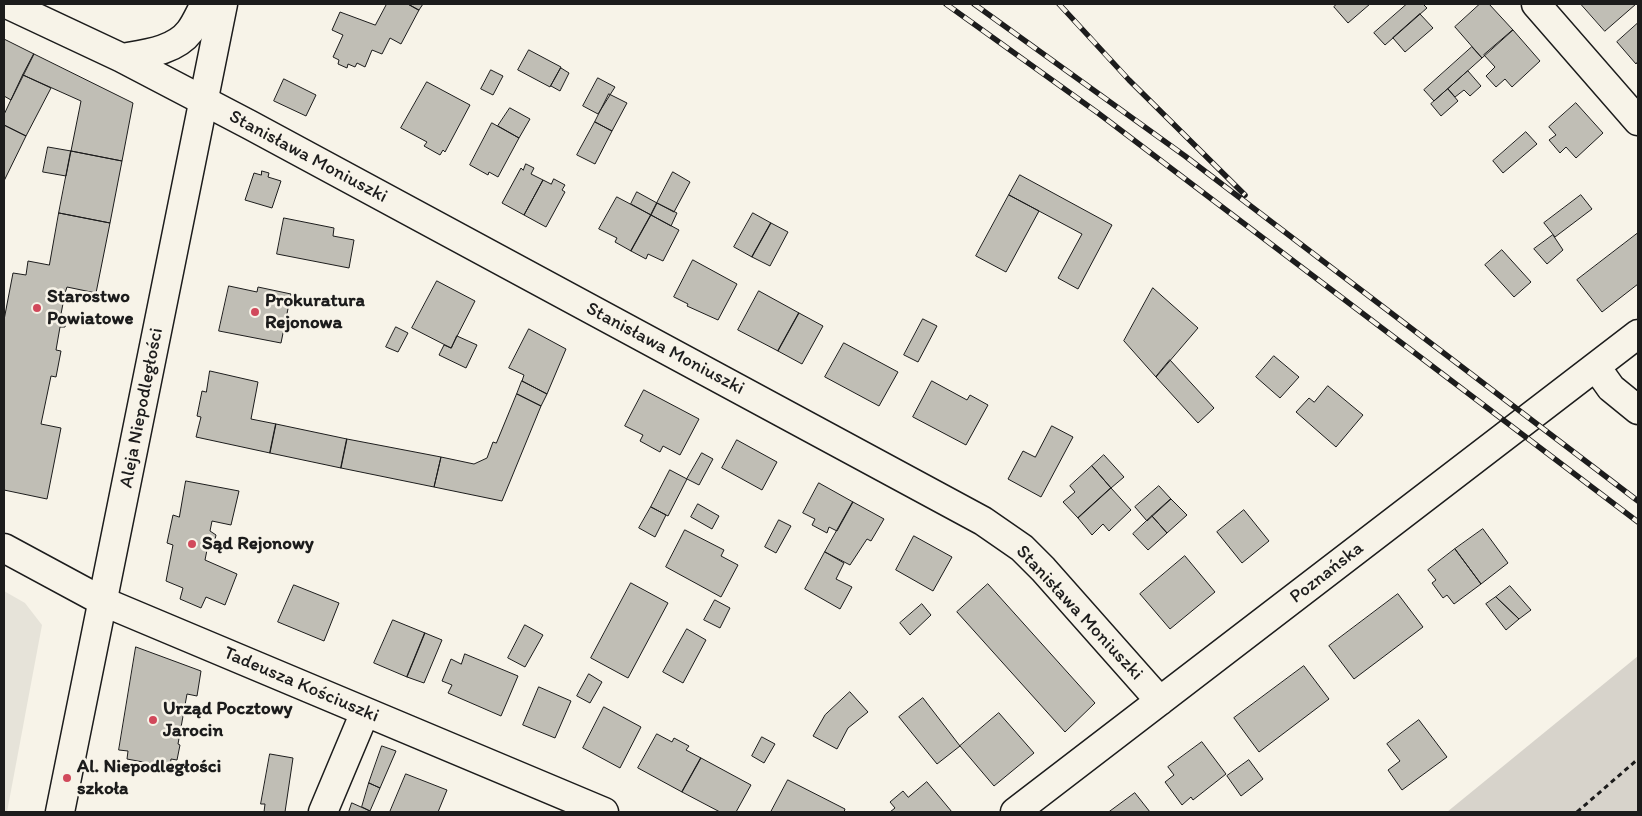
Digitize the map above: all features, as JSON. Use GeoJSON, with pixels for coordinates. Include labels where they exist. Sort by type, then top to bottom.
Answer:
{"type":"FeatureCollection","features":[{"type":"Feature","properties":{"kind":"street","name":"Stanisława Moniuszki"},"geometry":{"type":"LineString","coordinates":[[7,4],[50,13],[122,58],[983,522],[1022,548],[1043,569],[1160,702]]}},
{"type":"Feature","properties":{"kind":"street"},"geometry":{"type":"LineString","coordinates":[[122,58],[165,48],[180,41],[190,32],[205,4]]}},
{"type":"Feature","properties":{"kind":"street","name":"Aleja Niepodległości"},"geometry":{"type":"LineString","coordinates":[[60,812],[104,602],[222,4]]}},
{"type":"Feature","properties":{"kind":"street"},"geometry":{"type":"LineString","coordinates":[[1536,4],[1638,121]]}},
{"type":"Feature","properties":{"kind":"street","name":"Poznańska"},"geometry":{"type":"LineString","coordinates":[[1015,812],[1638,334]]}},
{"type":"Feature","properties":{"kind":"street"},"geometry":{"type":"LineString","coordinates":[[1596,367],[1612,388],[1638,410]]}},
{"type":"Feature","properties":{"kind":"street","name":"Tadeusza Kościuszki"},"geometry":{"type":"LineString","coordinates":[[4,548],[104,602],[604,812]]}},
{"type":"Feature","properties":{"kind":"street"},"geometry":{"type":"LineString","coordinates":[[323,812],[366,712]]}},
{"type":"Feature","properties":{"kind":"path"},"geometry":{"type":"LineString","coordinates":[[1577,812],[1638,759]]}},
{"type":"Feature","properties":{"kind":"shaded area"},"geometry":{"type":"Polygon","coordinates":[[[4,591],[25,603],[42,625],[7,812],[4,812],[4,591]]]}},
{"type":"Feature","properties":{"kind":"shaded area"},"geometry":{"type":"Polygon","coordinates":[[[1638,656],[1638,812],[1447,812],[1638,656]]]}},
{"type":"Feature","properties":{"kind":"building"},"geometry":{"type":"Polygon","coordinates":[[[387,4],[408,4],[419,10],[401,44],[390,38],[382,54],[372,50],[365,67],[357,63],[355,67],[348,64],[347,68],[338,64],[339,60],[333,57],[343,35],[332,30],[340,12],[375,25],[387,4]]]}},
{"type":"Feature","properties":{"kind":"building"},"geometry":{"type":"Polygon","coordinates":[[[408,4],[423,4],[419,10],[408,4]]]}},
{"type":"Feature","properties":{"kind":"building"},"geometry":{"type":"Polygon","coordinates":[[[1337,4],[1370,4],[1348,23],[1334,7],[1337,4]]]}},
{"type":"Feature","properties":{"kind":"building"},"geometry":{"type":"Polygon","coordinates":[[[1407,4],[1423,4],[1427,8],[1385,45],[1374,33],[1407,4]]]}},
{"type":"Feature","properties":{"kind":"building"},"geometry":{"type":"Polygon","coordinates":[[[1480,4],[1489,4],[1513,30],[1482,58],[1455,27],[1480,4]]]}},
{"type":"Feature","properties":{"kind":"building"},"geometry":{"type":"Polygon","coordinates":[[[1581,4],[1636,4],[1605,31],[1581,4]]]}},
{"type":"Feature","properties":{"kind":"building"},"geometry":{"type":"Polygon","coordinates":[[[1420,14],[1433,28],[1405,52],[1393,38],[1420,14]]]}},
{"type":"Feature","properties":{"kind":"building"},"geometry":{"type":"Polygon","coordinates":[[[1638,23],[1638,61],[1636,64],[1617,42],[1638,23]]]}},
{"type":"Feature","properties":{"kind":"building"},"geometry":{"type":"Polygon","coordinates":[[[1513,30],[1540,61],[1512,87],[1505,79],[1496,87],[1486,76],[1495,67],[1484,55],[1513,30]]]}},
{"type":"Feature","properties":{"kind":"building"},"geometry":{"type":"Polygon","coordinates":[[[4,39],[34,54],[11,100],[4,96],[4,39]]]}},
{"type":"Feature","properties":{"kind":"building"},"geometry":{"type":"Polygon","coordinates":[[[1472,47],[1482,58],[1434,101],[1424,90],[1472,47]]]}},
{"type":"Feature","properties":{"kind":"building"},"geometry":{"type":"Polygon","coordinates":[[[529,50],[561,67],[550,87],[518,70],[529,50]]]}},
{"type":"Feature","properties":{"kind":"building"},"geometry":{"type":"Polygon","coordinates":[[[34,54],[133,103],[122,161],[71,151],[81,101],[23,75],[34,54]]]}},
{"type":"Feature","properties":{"kind":"building"},"geometry":{"type":"Polygon","coordinates":[[[561,68],[569,73],[560,91],[551,86],[561,68]]]}},
{"type":"Feature","properties":{"kind":"building"},"geometry":{"type":"Polygon","coordinates":[[[491,70],[503,76],[493,95],[481,89],[491,70]]]}},
{"type":"Feature","properties":{"kind":"building"},"geometry":{"type":"Polygon","coordinates":[[[1468,71],[1481,86],[1470,96],[1464,90],[1455,97],[1448,89],[1468,71]]]}},
{"type":"Feature","properties":{"kind":"building"},"geometry":{"type":"Polygon","coordinates":[[[23,75],[51,88],[26,136],[4,125],[4,115],[23,75]]]}},
{"type":"Feature","properties":{"kind":"building"},"geometry":{"type":"Polygon","coordinates":[[[598,78],[615,87],[598,114],[583,106],[598,78]]]}},
{"type":"Feature","properties":{"kind":"building"},"geometry":{"type":"Polygon","coordinates":[[[284,79],[316,95],[306,116],[274,101],[284,79]]]}},
{"type":"Feature","properties":{"kind":"building"},"geometry":{"type":"Polygon","coordinates":[[[427,82],[470,105],[445,152],[443,150],[440,155],[424,146],[427,142],[401,128],[427,82]]]}},
{"type":"Feature","properties":{"kind":"building"},"geometry":{"type":"Polygon","coordinates":[[[1448,89],[1458,101],[1441,116],[1431,104],[1448,89]]]}},
{"type":"Feature","properties":{"kind":"building"},"geometry":{"type":"Polygon","coordinates":[[[609,94],[627,103],[612,131],[595,122],[609,94]]]}},
{"type":"Feature","properties":{"kind":"building"},"geometry":{"type":"Polygon","coordinates":[[[1576,103],[1603,133],[1576,158],[1566,147],[1560,153],[1549,140],[1556,135],[1549,127],[1576,103]]]}},
{"type":"Feature","properties":{"kind":"building"},"geometry":{"type":"Polygon","coordinates":[[[510,108],[530,119],[519,138],[498,126],[510,108]]]}},
{"type":"Feature","properties":{"kind":"building"},"geometry":{"type":"Polygon","coordinates":[[[595,122],[612,131],[595,164],[577,155],[595,122]]]}},
{"type":"Feature","properties":{"kind":"building"},"geometry":{"type":"Polygon","coordinates":[[[492,123],[519,138],[498,177],[489,172],[488,175],[470,165],[492,123]]]}},
{"type":"Feature","properties":{"kind":"building"},"geometry":{"type":"Polygon","coordinates":[[[4,125],[26,136],[4,181],[4,125]]]}},
{"type":"Feature","properties":{"kind":"building"},"geometry":{"type":"Polygon","coordinates":[[[1526,132],[1537,144],[1503,173],[1493,161],[1526,132]]]}},
{"type":"Feature","properties":{"kind":"building"},"geometry":{"type":"Polygon","coordinates":[[[48,147],[71,151],[66,176],[43,172],[48,147]]]}},
{"type":"Feature","properties":{"kind":"building"},"geometry":{"type":"Polygon","coordinates":[[[71,151],[122,161],[110,223],[59,213],[71,151]]]}},
{"type":"Feature","properties":{"kind":"building"},"geometry":{"type":"Polygon","coordinates":[[[526,164],[534,168],[531,174],[543,180],[524,215],[502,203],[521,168],[523,170],[526,164]]]}},
{"type":"Feature","properties":{"kind":"building"},"geometry":{"type":"Polygon","coordinates":[[[262,171],[269,173],[268,177],[281,181],[272,208],[245,200],[254,173],[261,175],[262,171]]]}},
{"type":"Feature","properties":{"kind":"building"},"geometry":{"type":"Polygon","coordinates":[[[673,172],[690,182],[674,212],[657,203],[673,172]]]}},
{"type":"Feature","properties":{"kind":"building"},"geometry":{"type":"Polygon","coordinates":[[[1020,175],[1112,225],[1078,289],[1058,278],[1082,234],[1009,195],[1020,175]]]}},
{"type":"Feature","properties":{"kind":"building"},"geometry":{"type":"Polygon","coordinates":[[[554,179],[565,185],[562,190],[565,192],[546,227],[524,215],[543,180],[551,184],[554,179]]]}},
{"type":"Feature","properties":{"kind":"building"},"geometry":{"type":"Polygon","coordinates":[[[637,192],[657,203],[651,215],[631,204],[637,192]]]}},
{"type":"Feature","properties":{"kind":"building"},"geometry":{"type":"Polygon","coordinates":[[[1009,195],[1039,211],[1006,272],[976,256],[1009,195]]]}},
{"type":"Feature","properties":{"kind":"building"},"geometry":{"type":"Polygon","coordinates":[[[1581,195],[1592,209],[1555,237],[1544,223],[1581,195]]]}},
{"type":"Feature","properties":{"kind":"building"},"geometry":{"type":"Polygon","coordinates":[[[617,197],[651,215],[631,251],[615,242],[617,238],[599,229],[617,197]]]}},
{"type":"Feature","properties":{"kind":"building"},"geometry":{"type":"Polygon","coordinates":[[[657,203],[677,213],[671,226],[651,215],[657,203]]]}},
{"type":"Feature","properties":{"kind":"building"},"geometry":{"type":"Polygon","coordinates":[[[59,213],[110,223],[96,293],[67,287],[65,293],[61,314],[67,315],[65,327],[60,327],[56,350],[61,351],[56,377],[51,376],[41,424],[61,428],[47,499],[4,490],[4,320],[13,273],[26,275],[28,261],[49,265],[59,213]]]}},
{"type":"Feature","properties":{"kind":"building"},"geometry":{"type":"Polygon","coordinates":[[[753,213],[771,223],[752,257],[734,247],[753,213]]]}},
{"type":"Feature","properties":{"kind":"building"},"geometry":{"type":"Polygon","coordinates":[[[651,215],[679,230],[663,261],[648,254],[646,259],[631,251],[651,215]]]}},
{"type":"Feature","properties":{"kind":"building"},"geometry":{"type":"Polygon","coordinates":[[[284,218],[334,228],[333,236],[354,240],[349,268],[277,254],[284,218]]]}},
{"type":"Feature","properties":{"kind":"building"},"geometry":{"type":"Polygon","coordinates":[[[771,223],[788,232],[770,266],[752,257],[771,223]]]}},
{"type":"Feature","properties":{"kind":"building"},"geometry":{"type":"Polygon","coordinates":[[[1638,233],[1638,284],[1602,312],[1577,280],[1638,233]]]}},
{"type":"Feature","properties":{"kind":"building"},"geometry":{"type":"Polygon","coordinates":[[[1553,235],[1563,250],[1547,264],[1534,249],[1553,235]]]}},
{"type":"Feature","properties":{"kind":"building"},"geometry":{"type":"Polygon","coordinates":[[[1502,250],[1531,282],[1514,297],[1485,265],[1502,250]]]}},
{"type":"Feature","properties":{"kind":"building"},"geometry":{"type":"Polygon","coordinates":[[[693,260],[737,284],[718,320],[687,306],[688,304],[674,297],[693,260]]]}},
{"type":"Feature","properties":{"kind":"building"},"geometry":{"type":"Polygon","coordinates":[[[437,281],[475,301],[451,348],[412,328],[437,281]]]}},
{"type":"Feature","properties":{"kind":"building","name":"Prokuratura Rejonowa"},"geometry":{"type":"Polygon","coordinates":[[[229,286],[257,292],[258,287],[291,294],[281,343],[219,331],[229,286]]]}},
{"type":"Feature","properties":{"kind":"building"},"geometry":{"type":"Polygon","coordinates":[[[1153,288],[1198,328],[1156,377],[1124,341],[1153,288]]]}},
{"type":"Feature","properties":{"kind":"building"},"geometry":{"type":"Polygon","coordinates":[[[759,291],[799,313],[778,351],[738,330],[759,291]]]}},
{"type":"Feature","properties":{"kind":"building"},"geometry":{"type":"Polygon","coordinates":[[[799,313],[823,326],[802,364],[778,351],[799,313]]]}},
{"type":"Feature","properties":{"kind":"building"},"geometry":{"type":"Polygon","coordinates":[[[923,319],[937,326],[918,362],[904,355],[923,319]]]}},
{"type":"Feature","properties":{"kind":"building"},"geometry":{"type":"Polygon","coordinates":[[[396,327],[408,333],[398,352],[386,347],[396,327]]]}},
{"type":"Feature","properties":{"kind":"building"},"geometry":{"type":"Polygon","coordinates":[[[529,329],[566,349],[547,394],[522,381],[524,375],[509,368],[529,329]]]}},
{"type":"Feature","properties":{"kind":"building"},"geometry":{"type":"Polygon","coordinates":[[[457,336],[477,345],[466,368],[439,355],[444,345],[451,348],[457,336]]]}},
{"type":"Feature","properties":{"kind":"building"},"geometry":{"type":"Polygon","coordinates":[[[844,343],[898,372],[879,406],[825,377],[844,343]]]}},
{"type":"Feature","properties":{"kind":"building"},"geometry":{"type":"Polygon","coordinates":[[[1274,356],[1299,377],[1280,398],[1256,377],[1274,356]]]}},
{"type":"Feature","properties":{"kind":"building"},"geometry":{"type":"Polygon","coordinates":[[[1170,360],[1214,408],[1198,423],[1156,377],[1170,360]]]}},
{"type":"Feature","properties":{"kind":"building"},"geometry":{"type":"Polygon","coordinates":[[[210,371],[258,382],[251,419],[276,424],[270,453],[196,437],[201,417],[197,416],[202,391],[206,392],[210,371]]]}},
{"type":"Feature","properties":{"kind":"building"},"geometry":{"type":"Polygon","coordinates":[[[522,381],[547,394],[541,406],[517,394],[522,381]]]}},
{"type":"Feature","properties":{"kind":"building"},"geometry":{"type":"Polygon","coordinates":[[[932,381],[967,400],[970,395],[988,405],[966,445],[913,417],[932,381]]]}},
{"type":"Feature","properties":{"kind":"building"},"geometry":{"type":"Polygon","coordinates":[[[1328,386],[1363,415],[1336,447],[1296,412],[1309,398],[1314,402],[1328,386]]]}},
{"type":"Feature","properties":{"kind":"building"},"geometry":{"type":"Polygon","coordinates":[[[644,390],[699,419],[680,455],[663,446],[660,452],[640,441],[643,435],[625,426],[644,390]]]}},
{"type":"Feature","properties":{"kind":"building"},"geometry":{"type":"Polygon","coordinates":[[[517,394],[541,406],[502,501],[434,487],[441,457],[474,464],[487,458],[493,442],[496,443],[517,394]]]}},
{"type":"Feature","properties":{"kind":"building"},"geometry":{"type":"Polygon","coordinates":[[[276,424],[347,439],[341,468],[270,453],[276,424]]]}},
{"type":"Feature","properties":{"kind":"building"},"geometry":{"type":"Polygon","coordinates":[[[1052,426],[1073,437],[1041,497],[1008,479],[1023,451],[1035,457],[1052,426]]]}},
{"type":"Feature","properties":{"kind":"building"},"geometry":{"type":"Polygon","coordinates":[[[347,439],[441,457],[434,487],[341,468],[347,439]]]}},
{"type":"Feature","properties":{"kind":"building"},"geometry":{"type":"Polygon","coordinates":[[[737,440],[777,462],[762,490],[722,468],[737,440]]]}},
{"type":"Feature","properties":{"kind":"building"},"geometry":{"type":"Polygon","coordinates":[[[702,453],[713,459],[699,485],[687,479],[702,453]]]}},
{"type":"Feature","properties":{"kind":"building"},"geometry":{"type":"Polygon","coordinates":[[[1104,455],[1124,477],[1111,488],[1092,466],[1104,455]]]}},
{"type":"Feature","properties":{"kind":"building"},"geometry":{"type":"Polygon","coordinates":[[[1092,466],[1111,488],[1078,518],[1063,502],[1075,492],[1070,486],[1092,466]]]}},
{"type":"Feature","properties":{"kind":"building"},"geometry":{"type":"Polygon","coordinates":[[[670,470],[687,479],[668,516],[651,507],[670,470]]]}},
{"type":"Feature","properties":{"kind":"building","name":"Sąd Rejonowy"},"geometry":{"type":"Polygon","coordinates":[[[186,481],[239,491],[231,525],[212,521],[210,531],[216,535],[213,549],[207,550],[205,560],[237,574],[225,605],[206,597],[201,608],[180,599],[183,588],[166,581],[173,545],[167,543],[173,515],[179,517],[186,481]]]}},
{"type":"Feature","properties":{"kind":"building"},"geometry":{"type":"Polygon","coordinates":[[[819,483],[853,502],[837,531],[829,527],[827,533],[812,525],[815,519],[803,513],[819,483]]]}},
{"type":"Feature","properties":{"kind":"building"},"geometry":{"type":"Polygon","coordinates":[[[1159,486],[1171,499],[1147,521],[1135,507],[1159,486]]]}},
{"type":"Feature","properties":{"kind":"building"},"geometry":{"type":"Polygon","coordinates":[[[1111,488],[1131,510],[1109,531],[1103,524],[1092,535],[1078,518],[1111,488]]]}},
{"type":"Feature","properties":{"kind":"building"},"geometry":{"type":"Polygon","coordinates":[[[1171,499],[1187,515],[1167,533],[1152,516],[1171,499]]]}},
{"type":"Feature","properties":{"kind":"building"},"geometry":{"type":"Polygon","coordinates":[[[853,502],[884,519],[871,541],[867,539],[850,565],[825,552],[853,502]]]}},
{"type":"Feature","properties":{"kind":"building"},"geometry":{"type":"Polygon","coordinates":[[[698,504],[719,516],[712,529],[691,517],[698,504]]]}},
{"type":"Feature","properties":{"kind":"building"},"geometry":{"type":"Polygon","coordinates":[[[651,507],[666,515],[655,537],[639,528],[651,507]]]}},
{"type":"Feature","properties":{"kind":"building"},"geometry":{"type":"Polygon","coordinates":[[[1244,510],[1269,541],[1242,563],[1217,532],[1244,510]]]}},
{"type":"Feature","properties":{"kind":"building"},"geometry":{"type":"Polygon","coordinates":[[[1152,516],[1167,533],[1148,550],[1133,534],[1152,516]]]}},
{"type":"Feature","properties":{"kind":"building"},"geometry":{"type":"Polygon","coordinates":[[[779,520],[791,526],[776,553],[765,547],[779,520]]]}},
{"type":"Feature","properties":{"kind":"building"},"geometry":{"type":"Polygon","coordinates":[[[1483,529],[1508,563],[1481,584],[1455,549],[1483,529]]]}},
{"type":"Feature","properties":{"kind":"building"},"geometry":{"type":"Polygon","coordinates":[[[685,530],[724,550],[721,556],[738,565],[721,597],[666,567],[685,530]]]}},
{"type":"Feature","properties":{"kind":"building"},"geometry":{"type":"Polygon","coordinates":[[[914,536],[952,557],[933,591],[896,570],[914,536]]]}},
{"type":"Feature","properties":{"kind":"building"},"geometry":{"type":"Polygon","coordinates":[[[1455,549],[1481,584],[1454,604],[1447,595],[1443,598],[1432,583],[1436,580],[1428,570],[1455,549]]]}},
{"type":"Feature","properties":{"kind":"building"},"geometry":{"type":"Polygon","coordinates":[[[825,552],[844,563],[836,579],[852,587],[840,609],[805,589],[825,552]]]}},
{"type":"Feature","properties":{"kind":"building"},"geometry":{"type":"Polygon","coordinates":[[[1185,556],[1215,592],[1170,629],[1140,594],[1185,556]]]}},
{"type":"Feature","properties":{"kind":"building"},"geometry":{"type":"Polygon","coordinates":[[[631,583],[668,603],[628,678],[591,658],[631,583]]]}},
{"type":"Feature","properties":{"kind":"building"},"geometry":{"type":"Polygon","coordinates":[[[988,584],[1095,703],[1065,732],[957,612],[988,584]]]}},
{"type":"Feature","properties":{"kind":"building"},"geometry":{"type":"Polygon","coordinates":[[[294,585],[339,603],[324,641],[278,622],[294,585]]]}},
{"type":"Feature","properties":{"kind":"building"},"geometry":{"type":"Polygon","coordinates":[[[1510,586],[1531,610],[1519,619],[1496,597],[1510,586]]]}},
{"type":"Feature","properties":{"kind":"building"},"geometry":{"type":"Polygon","coordinates":[[[1398,594],[1423,627],[1354,679],[1329,646],[1398,594]]]}},
{"type":"Feature","properties":{"kind":"building"},"geometry":{"type":"Polygon","coordinates":[[[1496,597],[1519,619],[1506,630],[1486,604],[1496,597]]]}},
{"type":"Feature","properties":{"kind":"building"},"geometry":{"type":"Polygon","coordinates":[[[715,600],[730,608],[720,628],[704,620],[715,600]]]}},
{"type":"Feature","properties":{"kind":"building"},"geometry":{"type":"Polygon","coordinates":[[[922,604],[931,615],[910,635],[900,623],[922,604]]]}},
{"type":"Feature","properties":{"kind":"building"},"geometry":{"type":"Polygon","coordinates":[[[393,620],[425,633],[407,677],[374,663],[393,620]]]}},
{"type":"Feature","properties":{"kind":"building"},"geometry":{"type":"Polygon","coordinates":[[[525,625],[543,635],[525,667],[508,658],[525,625]]]}},
{"type":"Feature","properties":{"kind":"building"},"geometry":{"type":"Polygon","coordinates":[[[687,629],[706,640],[683,683],[663,672],[687,629]]]}},
{"type":"Feature","properties":{"kind":"building"},"geometry":{"type":"Polygon","coordinates":[[[425,633],[442,640],[424,683],[407,677],[425,633]]]}},
{"type":"Feature","properties":{"kind":"building","name":"Urząd Pocztowy Jarocin"},"geometry":{"type":"Polygon","coordinates":[[[136,647],[201,671],[197,696],[187,694],[177,760],[171,759],[170,767],[127,759],[128,751],[119,750],[136,647]]]}},
{"type":"Feature","properties":{"kind":"building"},"geometry":{"type":"Polygon","coordinates":[[[465,654],[518,676],[501,716],[448,693],[452,685],[442,681],[451,659],[461,664],[465,654]]]}},
{"type":"Feature","properties":{"kind":"building"},"geometry":{"type":"Polygon","coordinates":[[[1304,666],[1329,699],[1259,752],[1234,718],[1304,666]]]}},
{"type":"Feature","properties":{"kind":"building"},"geometry":{"type":"Polygon","coordinates":[[[589,674],[602,682],[590,703],[577,696],[589,674]]]}},
{"type":"Feature","properties":{"kind":"building"},"geometry":{"type":"Polygon","coordinates":[[[539,687],[571,701],[555,738],[523,725],[539,687]]]}},
{"type":"Feature","properties":{"kind":"building"},"geometry":{"type":"Polygon","coordinates":[[[850,692],[868,712],[848,728],[837,749],[813,736],[825,715],[850,692]]]}},
{"type":"Feature","properties":{"kind":"building"},"geometry":{"type":"Polygon","coordinates":[[[923,698],[960,746],[937,764],[899,717],[923,698]]]}},
{"type":"Feature","properties":{"kind":"building"},"geometry":{"type":"Polygon","coordinates":[[[604,707],[641,727],[620,768],[583,748],[604,707]]]}},
{"type":"Feature","properties":{"kind":"building"},"geometry":{"type":"Polygon","coordinates":[[[999,713],[1034,753],[994,786],[960,746],[999,713]]]}},
{"type":"Feature","properties":{"kind":"building"},"geometry":{"type":"Polygon","coordinates":[[[1419,720],[1447,757],[1402,790],[1388,770],[1400,761],[1387,744],[1419,720]]]}},
{"type":"Feature","properties":{"kind":"building"},"geometry":{"type":"Polygon","coordinates":[[[657,734],[672,742],[674,738],[689,746],[686,750],[701,758],[682,792],[638,768],[657,734]]]}},
{"type":"Feature","properties":{"kind":"building"},"geometry":{"type":"Polygon","coordinates":[[[762,737],[775,744],[764,763],[752,756],[762,737]]]}},
{"type":"Feature","properties":{"kind":"building"},"geometry":{"type":"Polygon","coordinates":[[[1202,742],[1226,774],[1193,800],[1191,797],[1182,805],[1165,782],[1174,775],[1168,767],[1202,742]]]}},
{"type":"Feature","properties":{"kind":"building"},"geometry":{"type":"Polygon","coordinates":[[[382,746],[396,751],[380,788],[369,783],[382,746]]]}},
{"type":"Feature","properties":{"kind":"building"},"geometry":{"type":"Polygon","coordinates":[[[270,754],[293,758],[285,812],[264,812],[265,804],[261,804],[270,754]]]}},
{"type":"Feature","properties":{"kind":"building"},"geometry":{"type":"Polygon","coordinates":[[[701,758],[751,785],[736,812],[720,812],[682,792],[701,758]]]}},
{"type":"Feature","properties":{"kind":"building"},"geometry":{"type":"Polygon","coordinates":[[[1249,760],[1263,779],[1241,796],[1227,776],[1249,760]]]}},
{"type":"Feature","properties":{"kind":"building"},"geometry":{"type":"Polygon","coordinates":[[[406,774],[447,790],[438,812],[390,812],[406,774]]]}},
{"type":"Feature","properties":{"kind":"building"},"geometry":{"type":"Polygon","coordinates":[[[788,780],[845,809],[844,812],[771,812],[788,780]]]}},
{"type":"Feature","properties":{"kind":"building"},"geometry":{"type":"Polygon","coordinates":[[[927,782],[952,812],[890,812],[895,808],[890,802],[903,791],[908,797],[927,782]]]}},
{"type":"Feature","properties":{"kind":"building"},"geometry":{"type":"Polygon","coordinates":[[[369,783],[380,788],[370,811],[362,807],[369,783]]]}},
{"type":"Feature","properties":{"kind":"building"},"geometry":{"type":"Polygon","coordinates":[[[1135,793],[1150,812],[1109,812],[1135,793]]]}},
{"type":"Feature","properties":{"kind":"building"},"geometry":{"type":"Polygon","coordinates":[[[352,803],[370,811],[349,812],[352,803]]]}},
{"type":"Feature","properties":{"kind":"railway"},"geometry":{"type":"LineString","coordinates":[[946,4],[1098,113],[1638,522]]}},
{"type":"Feature","properties":{"kind":"railway"},"geometry":{"type":"LineString","coordinates":[[974,4],[1185,156],[1638,501]]}},
{"type":"Feature","properties":{"kind":"railway"},"geometry":{"type":"LineString","coordinates":[[1059,4],[1129,80],[1245,195]]}},
{"type":"Feature","properties":{"kind":"place","name":"Starostwo Powiatowe"},"geometry":{"type":"Point","coordinates":[37,308]}},
{"type":"Feature","properties":{"kind":"place","name":"Prokuratura Rejonowa"},"geometry":{"type":"Point","coordinates":[255,312]}},
{"type":"Feature","properties":{"kind":"place","name":"Sąd Rejonowy"},"geometry":{"type":"Point","coordinates":[192,544]}},
{"type":"Feature","properties":{"kind":"place","name":"Urząd Pocztowy Jarocin"},"geometry":{"type":"Point","coordinates":[153,720]}},
{"type":"Feature","properties":{"kind":"place","name":"Al. Niepodległości szkoła"},"geometry":{"type":"Point","coordinates":[67,778]}}]}
